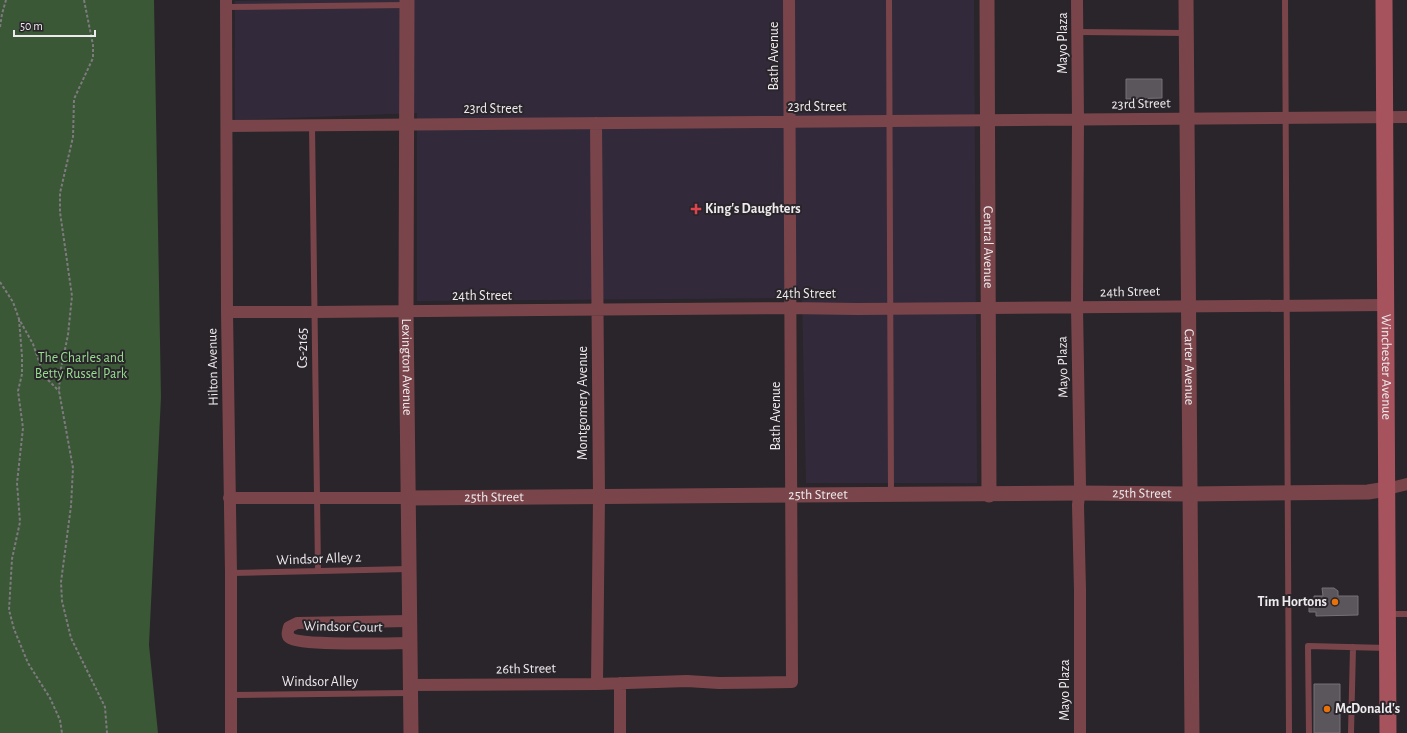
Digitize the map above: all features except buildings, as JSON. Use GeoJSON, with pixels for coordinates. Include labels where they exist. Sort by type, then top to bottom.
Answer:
{"type":"FeatureCollection","features":[{"type":"Feature","properties":{"kind":"main road","name":"Winchester Avenue"},"geometry":{"type":"LineString","coordinates":[[1384,0],[1388,733]]}},
{"type":"Feature","properties":{"kind":"street","name":"Bath Avenue"},"geometry":{"type":"LineString","coordinates":[[643,682],[792,682],[789,0]]}},
{"type":"Feature","properties":{"kind":"street","name":"Central Avenue"},"geometry":{"type":"LineString","coordinates":[[986,0],[988,121],[989,495]]}},
{"type":"Feature","properties":{"kind":"street","name":"Mayo Plaza"},"geometry":{"type":"LineString","coordinates":[[1078,0],[1077,308],[1080,733]]}},
{"type":"Feature","properties":{"kind":"street","name":"Carter Avenue"},"geometry":{"type":"LineString","coordinates":[[1186,0],[1192,733]]}},
{"type":"Feature","properties":{"kind":"street","name":"Lexington Avenue"},"geometry":{"type":"LineString","coordinates":[[407,2],[406,311],[411,733]]}},
{"type":"Feature","properties":{"kind":"street","name":"Hilton Avenue"},"geometry":{"type":"LineString","coordinates":[[226,4],[231,733]]}},
{"type":"Feature","properties":{"kind":"street","name":"23rd Street"},"geometry":{"type":"LineString","coordinates":[[226,126],[1407,117]]}},
{"type":"Feature","properties":{"kind":"street","name":"Montgomery Avenue"},"geometry":{"type":"LineString","coordinates":[[596,123],[599,496],[597,684]]}},
{"type":"Feature","properties":{"kind":"street","name":"24th Street"},"geometry":{"type":"LineString","coordinates":[[227,312],[1386,305]]}},
{"type":"Feature","properties":{"kind":"street","name":"25th Street"},"geometry":{"type":"LineString","coordinates":[[229,498],[316,499],[599,496],[989,495],[1079,493],[1287,493],[1368,492],[1407,484]]}},
{"type":"Feature","properties":{"kind":"street","name":"Windsor Court"},"geometry":{"type":"LineString","coordinates":[[409,621],[297,623],[289,627],[287,635],[289,638],[296,641],[326,643],[410,643]]}},
{"type":"Feature","properties":{"kind":"street"},"geometry":{"type":"LineString","coordinates":[[326,622],[326,643]]}},
{"type":"Feature","properties":{"kind":"street"},"geometry":{"type":"LineString","coordinates":[[359,622],[360,643]]}},
{"type":"Feature","properties":{"kind":"street","name":"26th Street"},"geometry":{"type":"LineString","coordinates":[[410,689],[643,682]]}},
{"type":"Feature","properties":{"kind":"street"},"geometry":{"type":"LineString","coordinates":[[620,683],[620,733]]}},
{"type":"Feature","properties":{"kind":"lane"},"geometry":{"type":"LineString","coordinates":[[889,0],[891,495]]}},
{"type":"Feature","properties":{"kind":"lane"},"geometry":{"type":"LineString","coordinates":[[1284,0],[1289,733]]}},
{"type":"Feature","properties":{"kind":"lane"},"geometry":{"type":"LineString","coordinates":[[226,4],[407,2]]}},
{"type":"Feature","properties":{"kind":"lane"},"geometry":{"type":"LineString","coordinates":[[1078,32],[1186,32]]}},
{"type":"Feature","properties":{"kind":"lane","name":"Cs-2165"},"geometry":{"type":"LineString","coordinates":[[312,126],[318,570]]}},
{"type":"Feature","properties":{"kind":"lane","name":"Windsor Alley 2"},"geometry":{"type":"LineString","coordinates":[[231,573],[408,569]]}},
{"type":"Feature","properties":{"kind":"lane"},"geometry":{"type":"LineString","coordinates":[[1388,614],[1407,614]]}},
{"type":"Feature","properties":{"kind":"lane"},"geometry":{"type":"LineString","coordinates":[[1309,733],[1308,646],[1388,648]]}},
{"type":"Feature","properties":{"kind":"lane"},"geometry":{"type":"LineString","coordinates":[[1351,733],[1353,647]]}},
{"type":"Feature","properties":{"kind":"lane","name":"Windsor Alley"},"geometry":{"type":"LineString","coordinates":[[231,695],[410,689]]}},
{"type":"Feature","properties":{"kind":"path"},"geometry":{"type":"LineString","coordinates":[[0,27],[6,0]]}},
{"type":"Feature","properties":{"kind":"path"},"geometry":{"type":"LineString","coordinates":[[84,0],[93,45],[93,58],[74,99],[73,137],[60,193],[60,212],[72,296],[68,334],[60,373],[59,391],[73,468],[72,506],[61,582],[62,601],[71,638],[105,707],[107,733]]}},
{"type":"Feature","properties":{"kind":"path"},"geometry":{"type":"LineString","coordinates":[[0,282],[13,302],[33,344],[44,376],[59,391]]}},
{"type":"Feature","properties":{"kind":"path"},"geometry":{"type":"LineString","coordinates":[[20,319],[22,374],[18,391],[23,428],[17,483],[20,522],[12,559],[9,610],[14,629],[28,663],[50,698],[60,720],[62,733]]}},
{"type":"Feature","properties":{"kind":"shaded area","name":"King's Daughters"},"geometry":{"type":"Polygon","coordinates":[[[974,0],[977,483],[806,483],[802,298],[417,301],[417,113],[235,120],[235,1],[974,0]]]}},
{"type":"Feature","properties":{"kind":"green space","name":"The Charles and Betty Russel Park"},"geometry":{"type":"Polygon","coordinates":[[[0,0],[154,0],[161,397],[149,645],[158,733],[0,733],[0,0]]]}},
{"type":"Feature","properties":{"kind":"place","name":"King's Daughters"},"geometry":{"type":"Point","coordinates":[696,209]}},
{"type":"Feature","properties":{"kind":"place","name":"Tim Hortons"},"geometry":{"type":"Point","coordinates":[1335,602]}},
{"type":"Feature","properties":{"kind":"place","name":"McDonald's"},"geometry":{"type":"Point","coordinates":[1327,709]}}]}
